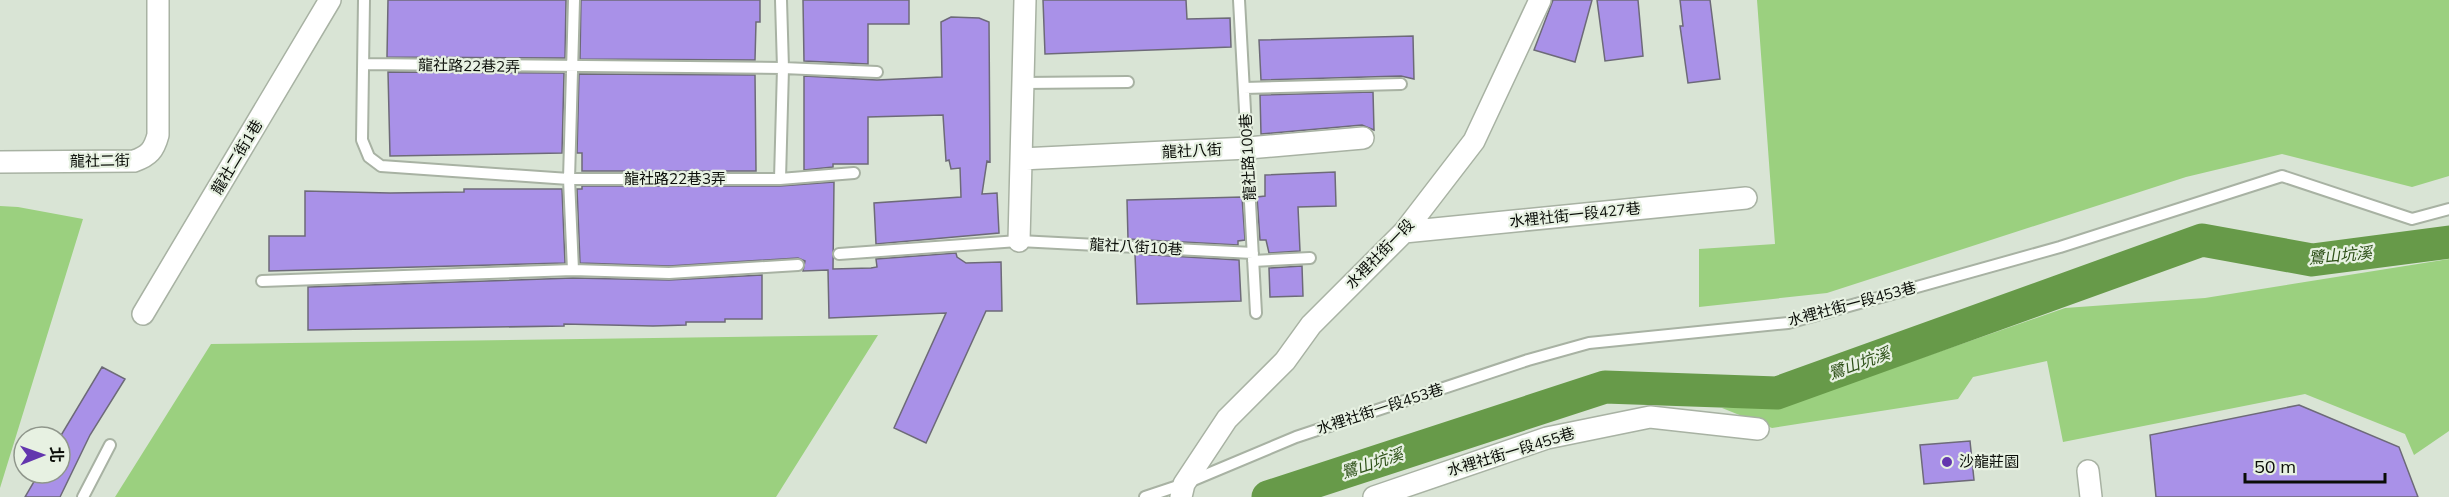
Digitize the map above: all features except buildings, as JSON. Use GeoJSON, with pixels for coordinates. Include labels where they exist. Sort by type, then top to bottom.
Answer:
{"type":"FeatureCollection","features":[{"type":"Feature","properties":{"kind":"street","name":"龍社二街"},"geometry":{"type":"LineString","coordinates":[[0,162],[134,161],[148,156],[155,147],[158,135],[158,0]]}},
{"type":"Feature","properties":{"kind":"street","name":"龍社二街1巷"},"geometry":{"type":"LineString","coordinates":[[143,314],[330,0]]}},
{"type":"Feature","properties":{"kind":"street"},"geometry":{"type":"LineString","coordinates":[[1019,241],[1025,0]]}},
{"type":"Feature","properties":{"kind":"street","name":"水裡社街一段"},"geometry":{"type":"LineString","coordinates":[[1183,490],[1227,419],[1285,361],[1311,325],[1404,232],[1474,141],[1540,0]]}},
{"type":"Feature","properties":{"kind":"street","name":"龍社八街"},"geometry":{"type":"LineString","coordinates":[[1022,159],[1248,148],[1363,138]]}},
{"type":"Feature","properties":{"kind":"street","name":"水裡社街一段427巷"},"geometry":{"type":"LineString","coordinates":[[1404,232],[1746,198]]}},
{"type":"Feature","properties":{"kind":"street","name":"水裡社街一段455巷"},"geometry":{"type":"LineString","coordinates":[[1374,497],[1547,438],[1650,417],[1758,429]]}},
{"type":"Feature","properties":{"kind":"street"},"geometry":{"type":"LineString","coordinates":[[2088,471],[2091,497]]}},
{"type":"Feature","properties":{"kind":"lane"},"geometry":{"type":"LineString","coordinates":[[364,0],[364,64]]}},
{"type":"Feature","properties":{"kind":"lane"},"geometry":{"type":"LineString","coordinates":[[573,270],[569,179],[574,67],[574,0]]}},
{"type":"Feature","properties":{"kind":"lane"},"geometry":{"type":"LineString","coordinates":[[780,179],[783,68],[781,0]]}},
{"type":"Feature","properties":{"kind":"lane","name":"龍社路100巷"},"geometry":{"type":"LineString","coordinates":[[1239,0],[1256,314]]}},
{"type":"Feature","properties":{"kind":"lane","name":"龍社路22巷2弄"},"geometry":{"type":"LineString","coordinates":[[364,64],[783,68],[877,72]]}},
{"type":"Feature","properties":{"kind":"lane","name":"龍社路22巷3弄"},"geometry":{"type":"LineString","coordinates":[[364,64],[362,140],[369,157],[381,166],[407,170],[569,179],[780,179],[854,173]]}},
{"type":"Feature","properties":{"kind":"lane"},"geometry":{"type":"LineString","coordinates":[[1023,83],[1128,82]]}},
{"type":"Feature","properties":{"kind":"lane"},"geometry":{"type":"LineString","coordinates":[[1244,88],[1401,84]]}},
{"type":"Feature","properties":{"kind":"lane","name":"水裡社街一段453巷"},"geometry":{"type":"LineString","coordinates":[[1144,497],[1183,490],[1296,437],[1538,357],[1589,344],[1788,323],[2060,247],[2282,176],[2412,219],[2449,209]]}},
{"type":"Feature","properties":{"kind":"lane","name":"龍社八街10巷"},"geometry":{"type":"LineString","coordinates":[[840,254],[1019,241],[1253,257],[1310,258]]}},
{"type":"Feature","properties":{"kind":"lane"},"geometry":{"type":"LineString","coordinates":[[262,280],[573,270],[669,273],[798,266]]}},
{"type":"Feature","properties":{"kind":"lane"},"geometry":{"type":"LineString","coordinates":[[83,497],[110,444]]}},
{"type":"Feature","properties":{"kind":"green space"},"geometry":{"type":"Polygon","coordinates":[[[1757,0],[2449,0],[2449,176],[2412,187],[2282,154],[2186,177],[1827,293],[1699,307],[1699,249],[1775,244],[1757,0]]]}},
{"type":"Feature","properties":{"kind":"green space"},"geometry":{"type":"Polygon","coordinates":[[[0,206],[83,219],[19,425],[12,425],[12,449],[0,488],[0,206]]]}},
{"type":"Feature","properties":{"kind":"green space"},"geometry":{"type":"Polygon","coordinates":[[[2449,259],[2449,431],[2414,455],[2405,434],[2305,394],[2063,442],[2047,361],[1973,377],[1958,399],[1772,428],[1722,408],[1783,406],[2065,308],[2205,298],[2449,259]]]}},
{"type":"Feature","properties":{"kind":"green space"},"geometry":{"type":"Polygon","coordinates":[[[878,335],[776,497],[115,497],[211,344],[878,335]]]}},
{"type":"Feature","properties":{"kind":"waterway","name":"鷺山坑溪"},"geometry":{"type":"LineString","coordinates":[[1268,497],[1605,387],[1777,393],[2202,240],[2312,260],[2449,242]]}},
{"type":"Feature","properties":{"kind":"place","name":"沙龍莊園"},"geometry":{"type":"Point","coordinates":[1947,462]}}]}
